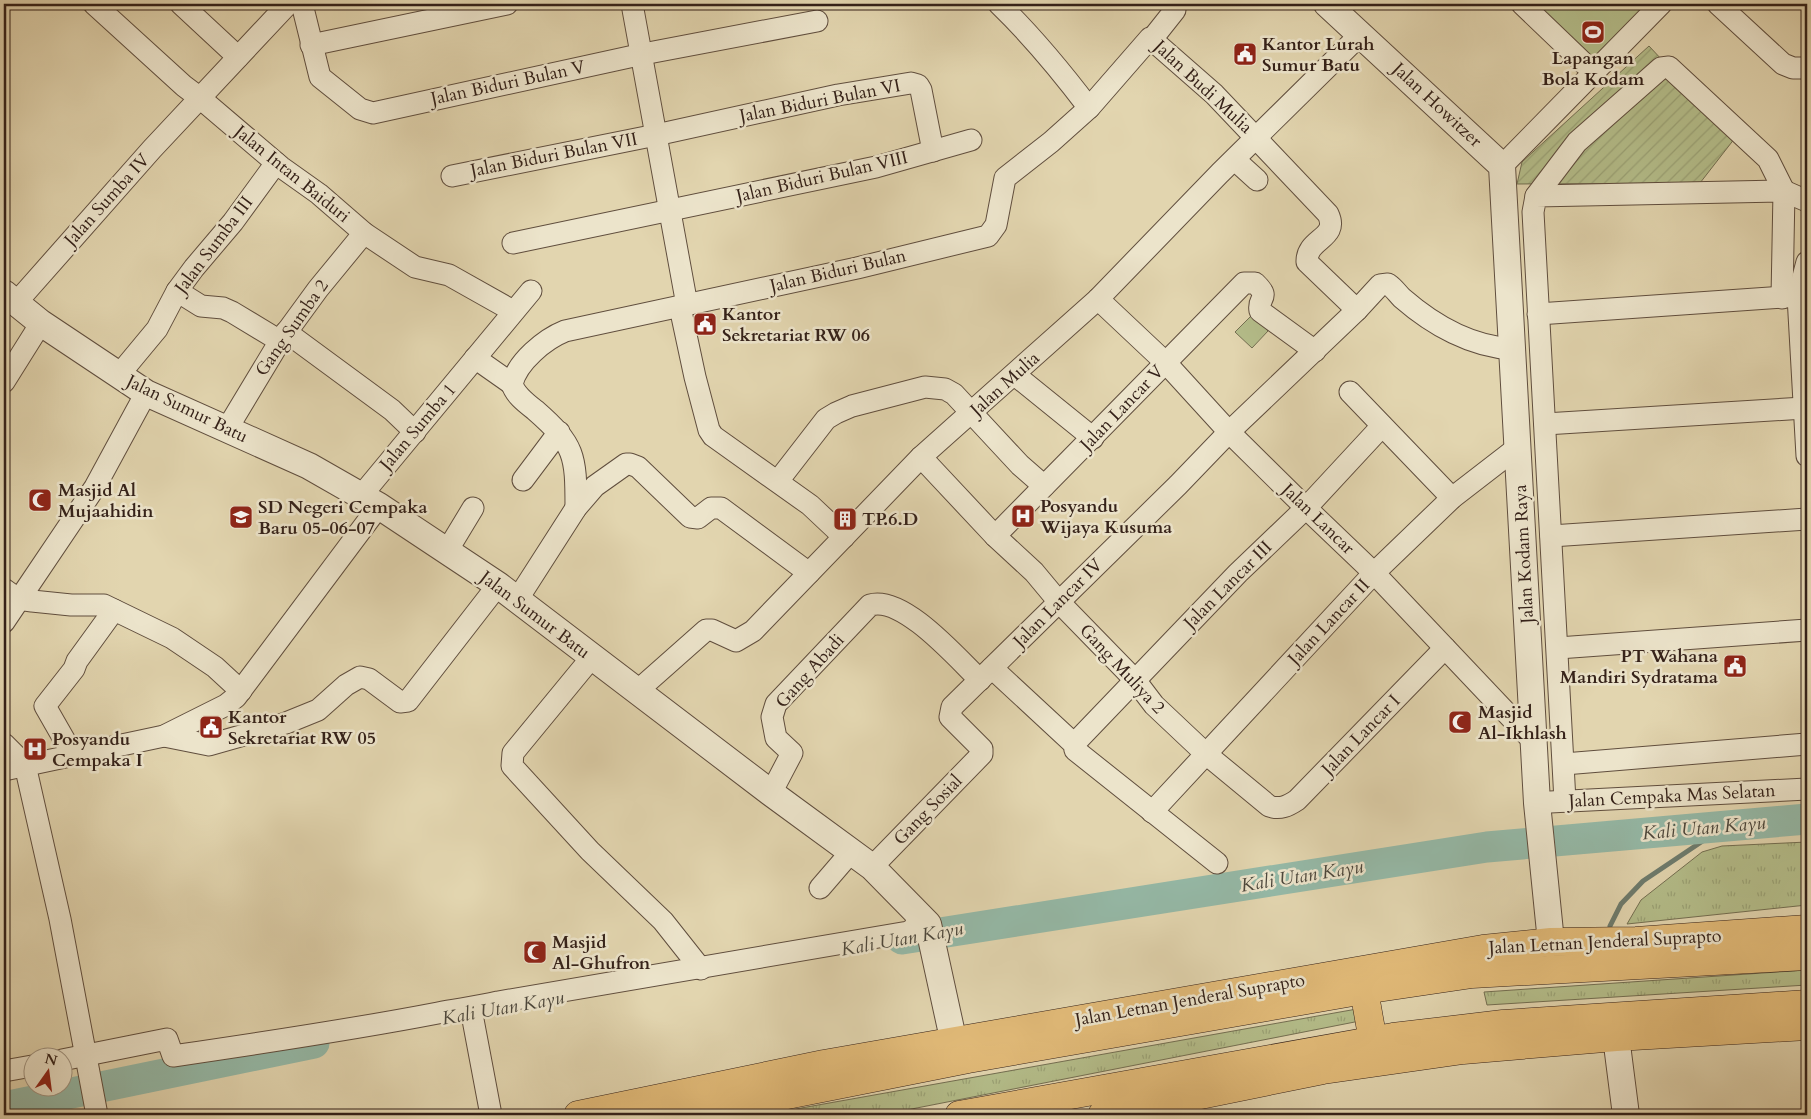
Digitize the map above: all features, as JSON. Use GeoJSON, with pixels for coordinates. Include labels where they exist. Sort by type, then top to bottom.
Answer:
{"type":"FeatureCollection","features":[{"type":"Feature","properties":{"kind":"main road","name":"Jalan Letnan Jenderal Suprapto"},"geometry":{"type":"LineString","coordinates":[[578,1115],[606,1113],[815,1066],[1483,949],[1551,942],[1636,941],[1807,929]]}},
{"type":"Feature","properties":{"kind":"main road"},"geometry":{"type":"LineString","coordinates":[[1619,966],[1636,941]]}},
{"type":"Feature","properties":{"kind":"main road","name":"Jalan Letnan Jenderal Suprapto"},"geometry":{"type":"LineString","coordinates":[[686,1115],[968,1059],[1364,990],[1472,974],[1807,956]]}},
{"type":"Feature","properties":{"kind":"main road"},"geometry":{"type":"LineString","coordinates":[[1364,990],[1373,1041]]}},
{"type":"Feature","properties":{"kind":"main road"},"geometry":{"type":"LineString","coordinates":[[959,1115],[1034,1108],[1373,1041],[1503,1024],[1807,1004]]}},
{"type":"Feature","properties":{"kind":"main road"},"geometry":{"type":"LineString","coordinates":[[1053,1023],[1088,1039]]}},
{"type":"Feature","properties":{"kind":"main road"},"geometry":{"type":"LineString","coordinates":[[1102,1115],[1323,1070],[1463,1050],[1616,1037],[1807,1026]]}},
{"type":"Feature","properties":{"kind":"street","name":"Jalan Intan Baiduri"},"geometry":{"type":"LineString","coordinates":[[94,4],[184,86],[276,163],[319,194],[364,232],[415,267],[449,275],[513,311]]}},
{"type":"Feature","properties":{"kind":"street"},"geometry":{"type":"LineString","coordinates":[[181,4],[238,57]]}},
{"type":"Feature","properties":{"kind":"street","name":"Jalan Sumba IV"},"geometry":{"type":"LineString","coordinates":[[10,298],[288,4]]}},
{"type":"Feature","properties":{"kind":"street"},"geometry":{"type":"LineString","coordinates":[[302,4],[311,45],[506,4]]}},
{"type":"Feature","properties":{"kind":"street"},"geometry":{"type":"LineString","coordinates":[[632,4],[643,54],[656,135],[671,210],[695,377],[709,430],[717,440],[810,505],[844,537]]}},
{"type":"Feature","properties":{"kind":"street"},"geometry":{"type":"LineString","coordinates":[[999,4],[1027,32],[1062,72],[1089,108]]}},
{"type":"Feature","properties":{"kind":"street","name":"Jalan Howitzer"},"geometry":{"type":"LineString","coordinates":[[1328,4],[1502,166]]}},
{"type":"Feature","properties":{"kind":"street"},"geometry":{"type":"LineString","coordinates":[[1522,4],[1593,72]]}},
{"type":"Feature","properties":{"kind":"street"},"geometry":{"type":"LineString","coordinates":[[1502,166],[1660,4]]}},
{"type":"Feature","properties":{"kind":"street"},"geometry":{"type":"LineString","coordinates":[[1718,4],[1783,64],[1793,68],[1807,68]]}},
{"type":"Feature","properties":{"kind":"street"},"geometry":{"type":"LineString","coordinates":[[1152,39],[1175,10]]}},
{"type":"Feature","properties":{"kind":"street","name":"Jalan Biduri Bulan V"},"geometry":{"type":"LineString","coordinates":[[311,45],[323,82],[360,109],[373,113],[643,54],[817,21]]}},
{"type":"Feature","properties":{"kind":"street","name":"Jalan Mulia"},"geometry":{"type":"LineString","coordinates":[[636,692],[706,630],[712,630],[736,641],[745,637],[922,458],[1098,299],[1361,34]]}},
{"type":"Feature","properties":{"kind":"street","name":"Jalan Budi Mulia"},"geometry":{"type":"LineString","coordinates":[[988,236],[996,225],[1005,178],[1089,108],[1147,41],[1152,39],[1214,94],[1258,138],[1328,214],[1332,222],[1329,231],[1311,246],[1306,255],[1307,262],[1357,310]]}},
{"type":"Feature","properties":{"kind":"street"},"geometry":{"type":"LineString","coordinates":[[1565,801],[1533,212],[1536,196],[1577,142],[1661,68],[1669,68],[1768,159],[1784,191],[1790,297],[1804,408],[1807,456]]}},
{"type":"Feature","properties":{"kind":"street","name":"Jalan Biduri Bulan VI"},"geometry":{"type":"LineString","coordinates":[[656,135],[838,95],[911,83],[918,85],[921,90],[933,151]]}},
{"type":"Feature","properties":{"kind":"street","name":"Jalan Biduri Bulan VII"},"geometry":{"type":"LineString","coordinates":[[452,176],[656,135]]}},
{"type":"Feature","properties":{"kind":"street","name":"Jalan Biduri Bulan VIII"},"geometry":{"type":"LineString","coordinates":[[513,243],[876,167],[971,140]]}},
{"type":"Feature","properties":{"kind":"street"},"geometry":{"type":"LineString","coordinates":[[1235,160],[1257,180]]}},
{"type":"Feature","properties":{"kind":"street","name":"Jalan Sumba III"},"geometry":{"type":"LineString","coordinates":[[118,376],[157,329],[177,292],[276,163]]}},
{"type":"Feature","properties":{"kind":"street","name":"Jalan Kodam Raya"},"geometry":{"type":"LineString","coordinates":[[1502,166],[1537,803],[1551,942]]}},
{"type":"Feature","properties":{"kind":"street"},"geometry":{"type":"LineString","coordinates":[[1536,196],[1784,191],[1807,200]]}},
{"type":"Feature","properties":{"kind":"street","name":"Gang Sumba 2"},"geometry":{"type":"LineString","coordinates":[[227,429],[283,336],[364,232]]}},
{"type":"Feature","properties":{"kind":"street","name":"Jalan Biduri Bulan"},"geometry":{"type":"LineString","coordinates":[[512,384],[520,367],[549,340],[565,331],[857,268],[988,236]]}},
{"type":"Feature","properties":{"kind":"street"},"geometry":{"type":"LineString","coordinates":[[1790,297],[1807,262]]}},
{"type":"Feature","properties":{"kind":"street","name":"Jalan Lancar V"},"geometry":{"type":"LineString","coordinates":[[996,536],[1094,438],[1244,282],[1250,281],[1255,283],[1264,292],[1259,306],[1260,311],[1315,351]]}},
{"type":"Feature","properties":{"kind":"street"},"geometry":{"type":"LineString","coordinates":[[1357,310],[1380,285],[1386,283],[1402,298],[1453,333],[1495,348],[1513,349]]}},
{"type":"Feature","properties":{"kind":"street","name":"Jalan Sumba 1"},"geometry":{"type":"LineString","coordinates":[[164,736],[226,705],[241,691],[415,432],[531,291]]}},
{"type":"Feature","properties":{"kind":"street"},"geometry":{"type":"LineString","coordinates":[[177,292],[201,306],[224,308],[283,336],[386,404],[415,432]]}},
{"type":"Feature","properties":{"kind":"street"},"geometry":{"type":"LineString","coordinates":[[1538,314],[1790,297]]}},
{"type":"Feature","properties":{"kind":"street","name":"Jalan Sumur Batu"},"geometry":{"type":"LineString","coordinates":[[10,298],[41,323],[146,393],[309,466],[370,501],[447,551],[507,593],[636,692],[872,867],[924,920]]}},
{"type":"Feature","properties":{"kind":"street","name":"Jalan Lancar"},"geometry":{"type":"LineString","coordinates":[[1098,299],[1166,363],[1229,432],[1374,573],[1535,743]]}},
{"type":"Feature","properties":{"kind":"street","name":"Jalan Lancar IV"},"geometry":{"type":"LineString","coordinates":[[983,753],[982,749],[949,715],[952,707],[1229,432],[1357,310]]}},
{"type":"Feature","properties":{"kind":"street"},"geometry":{"type":"LineString","coordinates":[[4,382],[41,323]]}},
{"type":"Feature","properties":{"kind":"street"},"geometry":{"type":"LineString","coordinates":[[475,358],[512,384],[522,400],[559,432],[572,454],[576,480],[576,508]]}},
{"type":"Feature","properties":{"kind":"street"},"geometry":{"type":"LineString","coordinates":[[1015,375],[1094,438]]}},
{"type":"Feature","properties":{"kind":"street"},"geometry":{"type":"LineString","coordinates":[[778,481],[826,419],[852,406],[917,389],[936,388],[945,389],[954,394],[1020,465],[1044,486]]}},
{"type":"Feature","properties":{"kind":"street"},"geometry":{"type":"LineString","coordinates":[[1350,392],[1452,498]]}},
{"type":"Feature","properties":{"kind":"street"},"geometry":{"type":"LineString","coordinates":[[4,622],[11,594],[95,487],[146,393]]}},
{"type":"Feature","properties":{"kind":"street"},"geometry":{"type":"LineString","coordinates":[[1545,424],[1804,408]]}},
{"type":"Feature","properties":{"kind":"street","name":"Jalan Lancar III"},"geometry":{"type":"LineString","coordinates":[[1074,744],[1238,573],[1306,508],[1382,426]]}},
{"type":"Feature","properties":{"kind":"street"},"geometry":{"type":"LineString","coordinates":[[523,480],[559,432]]}},
{"type":"Feature","properties":{"kind":"street","name":"Jalan Lancar II"},"geometry":{"type":"LineString","coordinates":[[1152,812],[1374,573],[1452,498],[1518,447]]}},
{"type":"Feature","properties":{"kind":"street","name":"Gang Muliya 2"},"geometry":{"type":"LineString","coordinates":[[922,458],[996,536],[1034,572],[1059,602],[1135,680],[1154,705],[1206,754],[1269,806]]}},
{"type":"Feature","properties":{"kind":"street"},"geometry":{"type":"LineString","coordinates":[[4,770],[164,736],[209,745],[286,723],[318,710],[346,685],[360,677],[369,679],[400,702],[408,701],[507,593],[595,486],[626,464],[638,467],[690,517],[698,518],[711,508],[721,508],[809,573]]}},
{"type":"Feature","properties":{"kind":"street"},"geometry":{"type":"LineString","coordinates":[[447,551],[473,508]]}},
{"type":"Feature","properties":{"kind":"street"},"geometry":{"type":"LineString","coordinates":[[1551,536],[1807,519]]}},
{"type":"Feature","properties":{"kind":"street"},"geometry":{"type":"LineString","coordinates":[[11,594],[72,605],[97,604],[114,610],[179,643],[215,667],[241,691]]}},
{"type":"Feature","properties":{"kind":"street","name":"Gang Abadi"},"geometry":{"type":"LineString","coordinates":[[771,793],[792,753],[776,738],[772,717],[776,704],[870,605],[885,604],[901,611],[986,674]]}},
{"type":"Feature","properties":{"kind":"street"},"geometry":{"type":"LineString","coordinates":[[73,756],[60,729],[45,706],[74,669],[77,661],[114,610]]}},
{"type":"Feature","properties":{"kind":"street"},"geometry":{"type":"LineString","coordinates":[[1558,648],[1807,630]]}},
{"type":"Feature","properties":{"kind":"street","name":"Jalan Lancar I"},"geometry":{"type":"LineString","coordinates":[[1269,806],[1282,808],[1297,800],[1445,648]]}},
{"type":"Feature","properties":{"kind":"street"},"geometry":{"type":"LineString","coordinates":[[592,657],[513,753],[512,766],[590,851],[663,921],[701,969]]}},
{"type":"Feature","properties":{"kind":"street"},"geometry":{"type":"LineString","coordinates":[[986,674],[1074,744],[1075,750],[1217,863]]}},
{"type":"Feature","properties":{"kind":"street"},"geometry":{"type":"LineString","coordinates":[[4,744],[25,766],[60,919],[86,1066],[97,1115]]}},
{"type":"Feature","properties":{"kind":"street"},"geometry":{"type":"LineString","coordinates":[[1564,764],[1807,744]]}},
{"type":"Feature","properties":{"kind":"street","name":"Gang Sosial"},"geometry":{"type":"LineString","coordinates":[[872,867],[983,753]]}},
{"type":"Feature","properties":{"kind":"street","name":"Jalan Cempaka Mas Selatan"},"geometry":{"type":"LineString","coordinates":[[1537,803],[1807,788]]}},
{"type":"Feature","properties":{"kind":"street"},"geometry":{"type":"LineString","coordinates":[[820,888],[850,852]]}},
{"type":"Feature","properties":{"kind":"street"},"geometry":{"type":"LineString","coordinates":[[72,1062],[86,1066],[167,1039],[173,1056],[471,1010],[498,1002],[701,969],[908,932],[924,920],[938,964],[954,1043]]}},
{"type":"Feature","properties":{"kind":"street"},"geometry":{"type":"LineString","coordinates":[[471,1010],[491,1115]]}},
{"type":"Feature","properties":{"kind":"street"},"geometry":{"type":"LineString","coordinates":[[1616,1037],[1626,1115]]}},
{"type":"Feature","properties":{"kind":"street"},"geometry":{"type":"LineString","coordinates":[[4,1071],[22,1068]]}},
{"type":"Feature","properties":{"kind":"green space","name":"Lapangan Bola Kodam"},"geometry":{"type":"Polygon","coordinates":[[[1535,4],[1648,4],[1594,60],[1535,4]]]}},
{"type":"Feature","properties":{"kind":"green space"},"geometry":{"type":"Polygon","coordinates":[[[1649,46],[1735,138],[1700,183],[1517,184],[1522,162],[1649,46]]]}},
{"type":"Feature","properties":{"kind":"green space"},"geometry":{"type":"Polygon","coordinates":[[[1252,315],[1268,331],[1252,348],[1235,332],[1252,315]]]}},
{"type":"Feature","properties":{"kind":"green space"},"geometry":{"type":"Polygon","coordinates":[[[1807,842],[1807,905],[1627,924],[1641,900],[1702,852],[1722,846],[1807,842]]]}},
{"type":"Feature","properties":{"kind":"green space"},"geometry":{"type":"Polygon","coordinates":[[[1807,970],[1807,985],[1487,1005],[1484,992],[1807,970]]]}},
{"type":"Feature","properties":{"kind":"green space"},"geometry":{"type":"Polygon","coordinates":[[[1368,1007],[1370,1019],[881,1115],[791,1115],[790,1110],[1368,1007]]]}},
{"type":"Feature","properties":{"kind":"waterway","name":"Kali Utan Kayu"},"geometry":{"type":"LineString","coordinates":[[902,939],[1487,847],[1807,819]]}},
{"type":"Feature","properties":{"kind":"waterway"},"geometry":{"type":"LineString","coordinates":[[1610,926],[1621,904],[1643,881],[1725,826]]}},
{"type":"Feature","properties":{"kind":"waterway","name":"Kali Utan Kayu"},"geometry":{"type":"LineString","coordinates":[[4,1107],[314,1043]]}},
{"type":"Feature","properties":{"kind":"place","name":"Lapangan Bola Kodam"},"geometry":{"type":"Point","coordinates":[1593,32]}},
{"type":"Feature","properties":{"kind":"place","name":"Kantor Lurah Sumur Batu"},"geometry":{"type":"Point","coordinates":[1245,54]}},
{"type":"Feature","properties":{"kind":"place","name":"Kantor Sekretariat RW 06"},"geometry":{"type":"Point","coordinates":[705,324]}},
{"type":"Feature","properties":{"kind":"place","name":"Masjid Al Mujaahidin"},"geometry":{"type":"Point","coordinates":[40,500]}},
{"type":"Feature","properties":{"kind":"place","name":"Posyandu Wijaya Kusuma"},"geometry":{"type":"Point","coordinates":[1023,516]}},
{"type":"Feature","properties":{"kind":"place","name":"SD Negeri Cempaka Baru 05-06-07"},"geometry":{"type":"Point","coordinates":[241,517]}},
{"type":"Feature","properties":{"kind":"place","name":"TP.6.D"},"geometry":{"type":"Point","coordinates":[845,519]}},
{"type":"Feature","properties":{"kind":"place","name":"PT Wahana Mandiri Sydratama"},"geometry":{"type":"Point","coordinates":[1735,666]}},
{"type":"Feature","properties":{"kind":"place","name":"Masjid Al-Ikhlash"},"geometry":{"type":"Point","coordinates":[1460,722]}},
{"type":"Feature","properties":{"kind":"place","name":"Kantor Sekretariat RW 05"},"geometry":{"type":"Point","coordinates":[211,727]}},
{"type":"Feature","properties":{"kind":"place","name":"Posyandu Cempaka I"},"geometry":{"type":"Point","coordinates":[35,749]}},
{"type":"Feature","properties":{"kind":"place","name":"Masjid Al-Ghufron"},"geometry":{"type":"Point","coordinates":[535,952]}}]}
